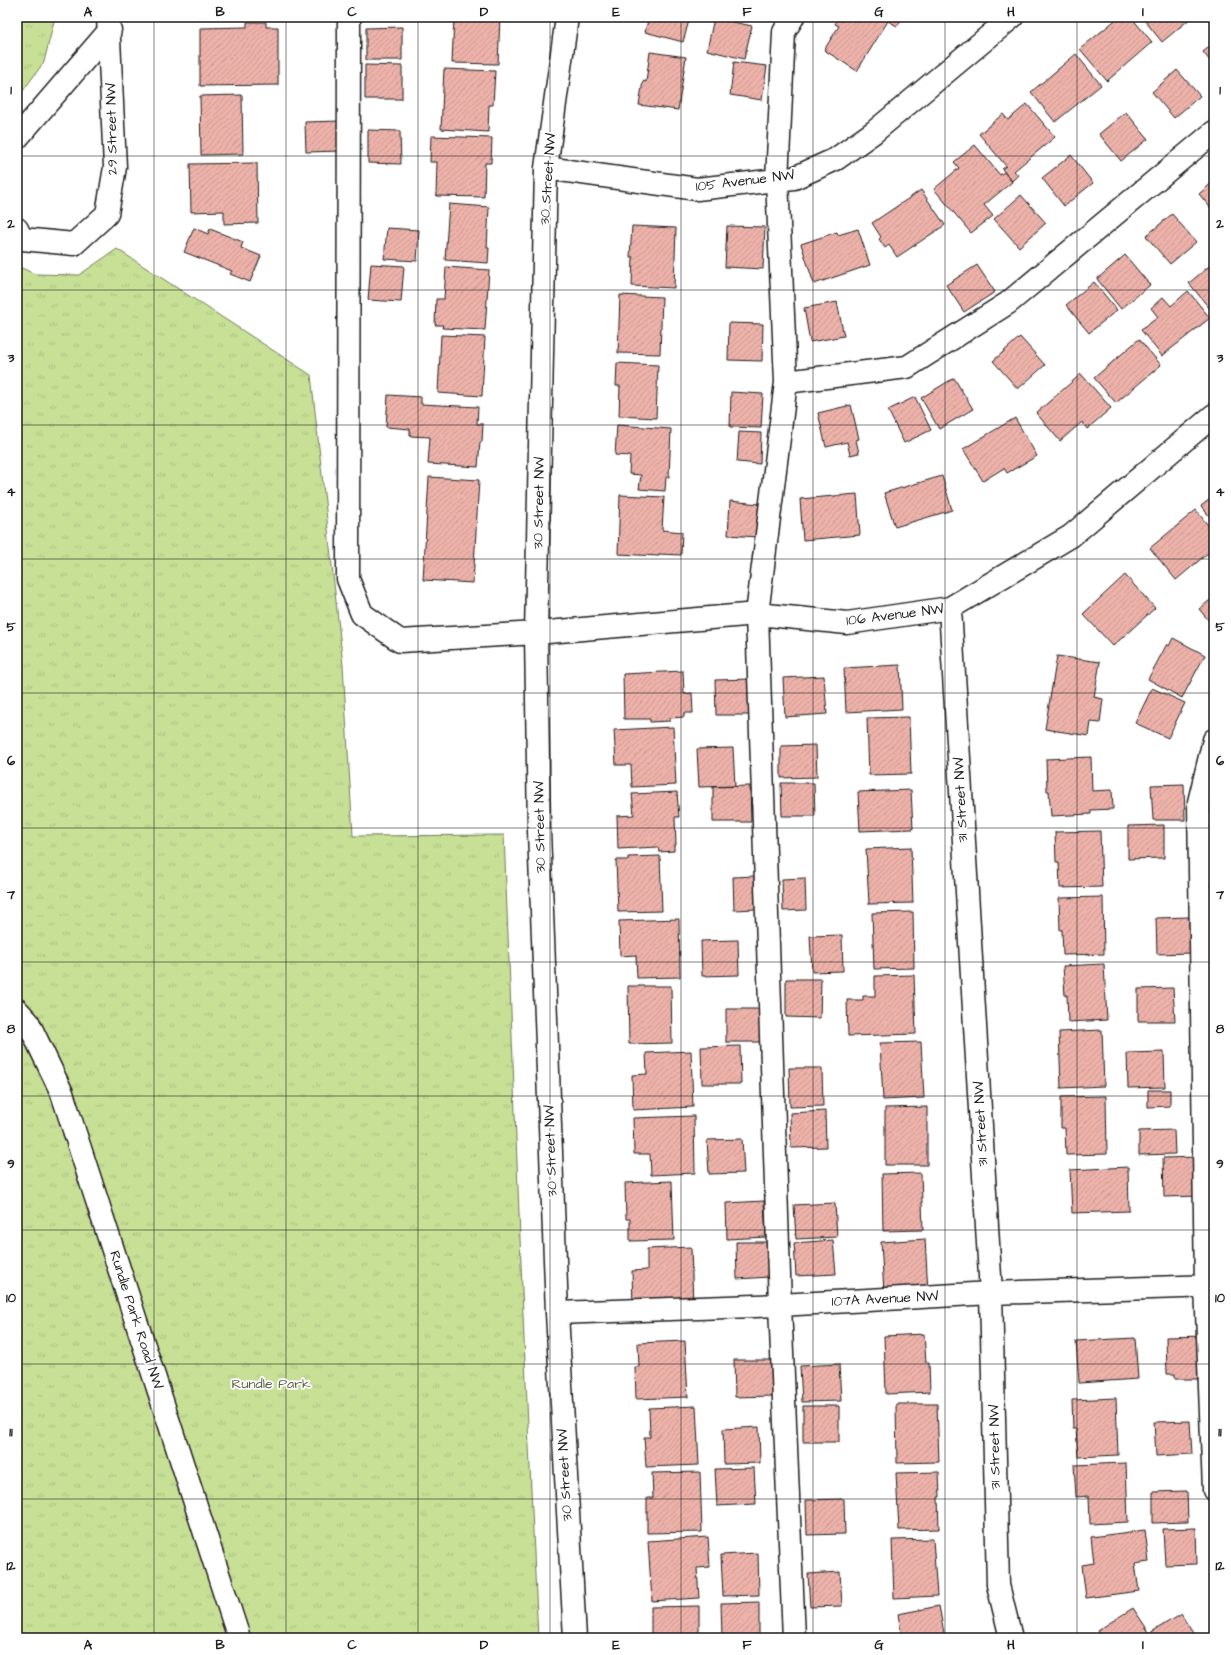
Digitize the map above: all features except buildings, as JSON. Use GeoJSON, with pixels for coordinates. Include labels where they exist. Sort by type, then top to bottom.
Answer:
{"type":"FeatureCollection","features":[{"type":"Feature","properties":{"kind":"street","name":"106 Avenue NW"},"geometry":{"type":"LineString","coordinates":[[349,17],[348,579],[362,614],[400,641],[536,633],[757,614],[847,623],[950,608],[1071,536],[1214,415]]}},
{"type":"Feature","properties":{"kind":"street","name":"30 Street NW"},"geometry":{"type":"LineString","coordinates":[[567,17],[546,168],[536,633],[539,831],[557,1314],[575,1638]]}},
{"type":"Feature","properties":{"kind":"street"},"geometry":{"type":"LineString","coordinates":[[793,17],[784,32],[778,180],[786,382],[757,614],[780,1305],[794,1638]]}},
{"type":"Feature","properties":{"kind":"street","name":"105 Avenue NW"},"geometry":{"type":"LineString","coordinates":[[546,168],[697,189],[794,178],[836,159],[874,132],[1012,17]]}},
{"type":"Feature","properties":{"kind":"street","name":"29 Street NW"},"geometry":{"type":"LineString","coordinates":[[17,138],[109,24]]}},
{"type":"Feature","properties":{"kind":"street","name":"29 Street NW"},"geometry":{"type":"LineString","coordinates":[[17,229],[22,239],[74,244],[107,214],[115,167],[109,24]]}},
{"type":"Feature","properties":{"kind":"street"},"geometry":{"type":"LineString","coordinates":[[786,382],[907,367],[1008,303],[1214,132]]}},
{"type":"Feature","properties":{"kind":"street","name":"31 Street NW"},"geometry":{"type":"LineString","coordinates":[[950,608],[991,1293],[998,1585],[1011,1638]]}},
{"type":"Feature","properties":{"kind":"street"},"geometry":{"type":"LineString","coordinates":[[1214,740],[1199,802],[1214,1490]]}},
{"type":"Feature","properties":{"kind":"street","name":"Rundle Park Road NW"},"geometry":{"type":"LineString","coordinates":[[17,1010],[28,1022],[62,1093],[239,1638]]}},
{"type":"Feature","properties":{"kind":"street","name":"107A Avenue NW"},"geometry":{"type":"LineString","coordinates":[[557,1314],[780,1305],[991,1293],[1210,1286]]}},
{"type":"Feature","properties":{"kind":"green space"},"geometry":{"type":"Polygon","coordinates":[[[17,17],[55,17],[44,62],[17,99],[17,17]]]}},
{"type":"Feature","properties":{"kind":"green space","name":"Rundle Park"},"geometry":{"type":"Polygon","coordinates":[[[117,249],[311,375],[343,665],[353,836],[504,835],[524,1339],[538,1638],[17,1638],[17,266],[35,274],[79,275],[117,249]]]}}]}
